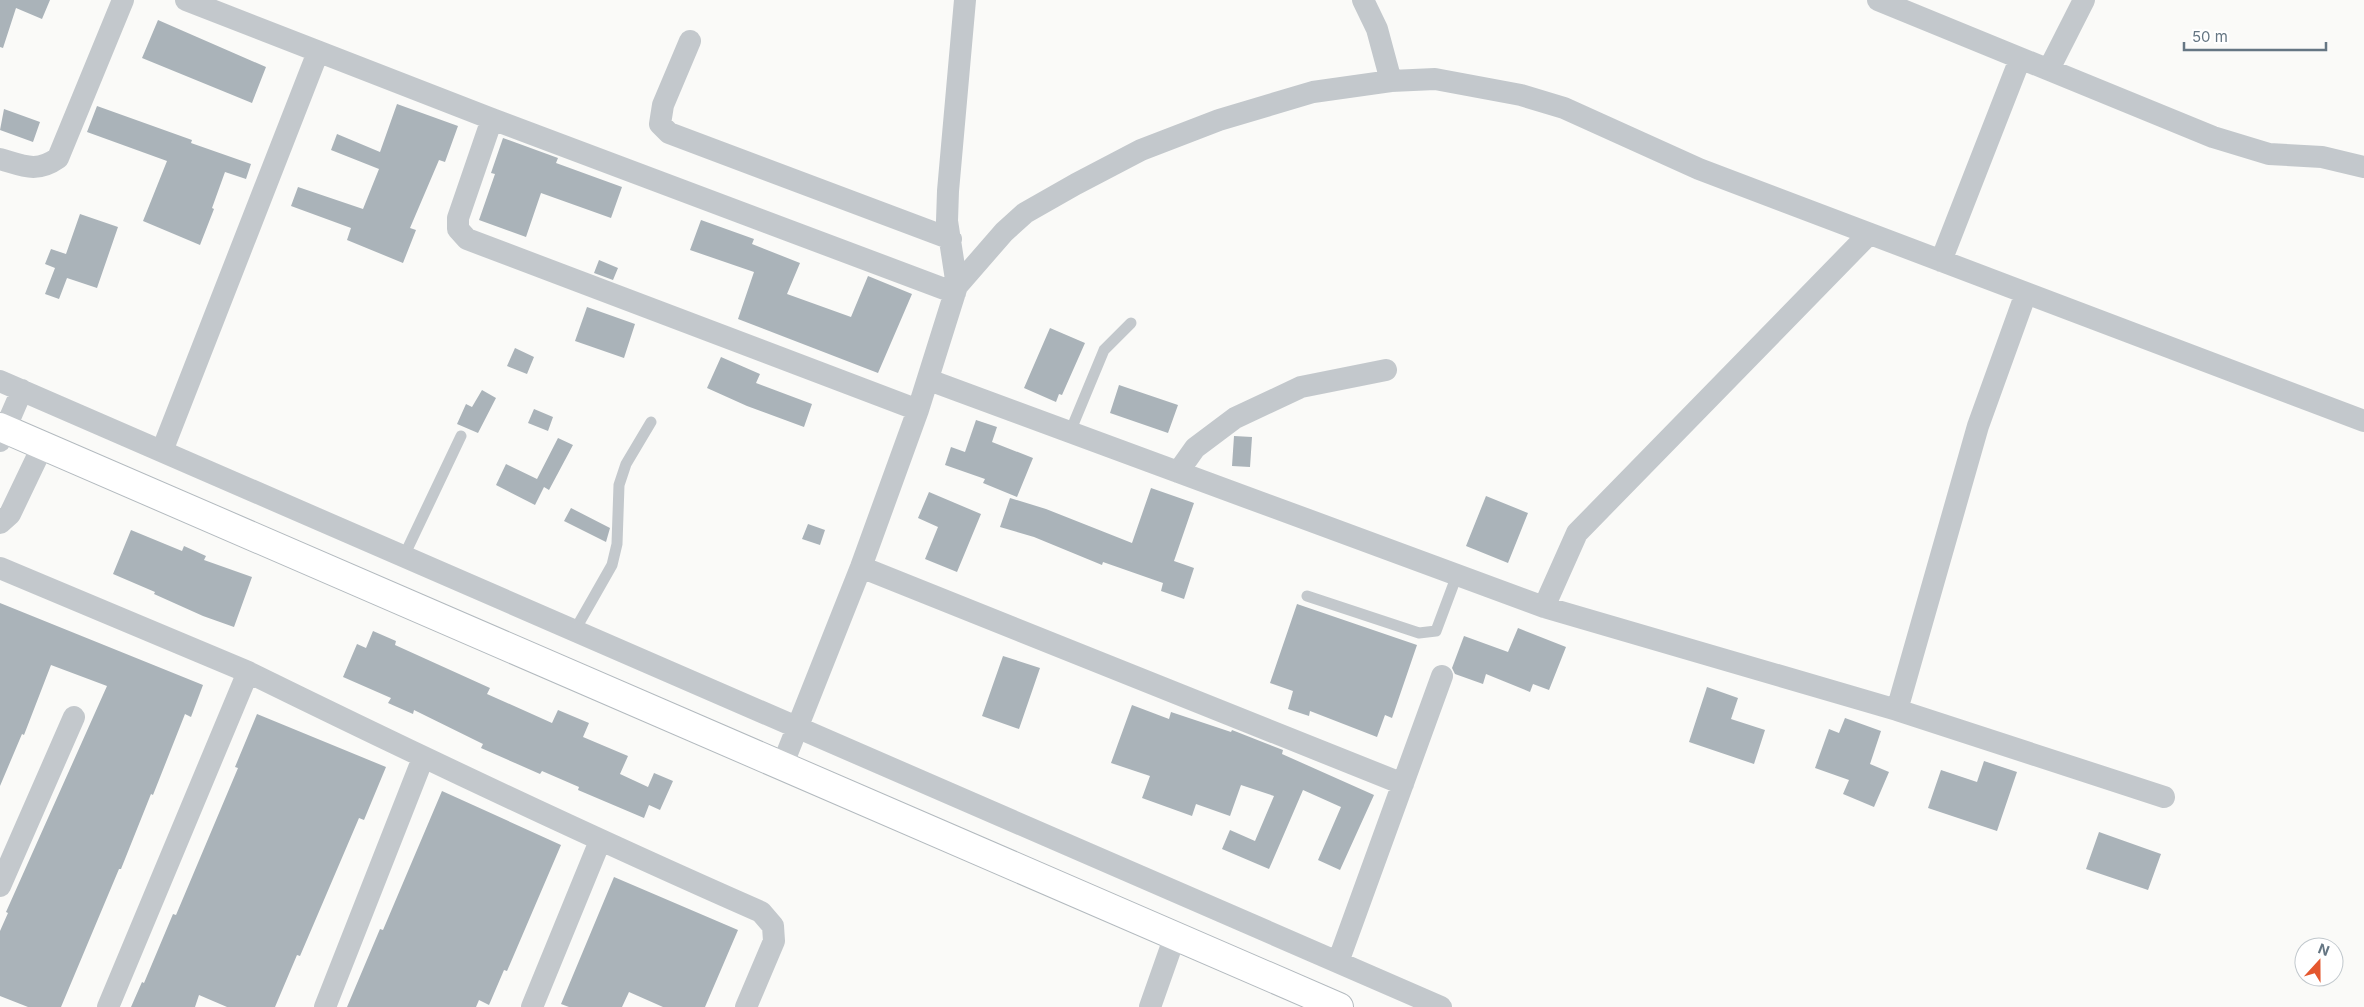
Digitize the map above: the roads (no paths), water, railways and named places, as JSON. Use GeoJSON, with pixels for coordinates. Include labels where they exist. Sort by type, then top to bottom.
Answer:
{"type":"FeatureCollection","features":[{"type":"Feature","properties":{"kind":"main road"},"geometry":{"type":"LineString","coordinates":[[2,432],[43,445],[1330,1005]]}},
{"type":"Feature","properties":{"kind":"street"},"geometry":{"type":"LineString","coordinates":[[0,159],[30,168],[47,166],[58,158],[123,0]]}},
{"type":"Feature","properties":{"kind":"street"},"geometry":{"type":"LineString","coordinates":[[186,0],[492,119],[956,289]]}},
{"type":"Feature","properties":{"kind":"street"},"geometry":{"type":"LineString","coordinates":[[782,766],[861,567],[929,380],[956,289],[948,221],[948,191],[965,0]]}},
{"type":"Feature","properties":{"kind":"street"},"geometry":{"type":"LineString","coordinates":[[1363,0],[1377,28],[1391,81]]}},
{"type":"Feature","properties":{"kind":"street"},"geometry":{"type":"LineString","coordinates":[[2049,69],[2084,0]]}},
{"type":"Feature","properties":{"kind":"street"},"geometry":{"type":"LineString","coordinates":[[1881,1],[2213,138],[2269,154],[2322,157],[2364,167]]}},
{"type":"Feature","properties":{"kind":"street"},"geometry":{"type":"LineString","coordinates":[[690,41],[663,106],[660,124],[669,133],[951,239]]}},
{"type":"Feature","properties":{"kind":"street"},"geometry":{"type":"LineString","coordinates":[[162,450],[318,52]]}},
{"type":"Feature","properties":{"kind":"street"},"geometry":{"type":"LineString","coordinates":[[1941,261],[2020,59]]}},
{"type":"Feature","properties":{"kind":"street"},"geometry":{"type":"LineString","coordinates":[[956,289],[1004,232],[1025,214],[1141,150],[1220,120],[1313,92],[1391,81],[1435,79],[1521,95],[1555,106],[1699,169],[2364,421]]}},
{"type":"Feature","properties":{"kind":"street"},"geometry":{"type":"LineString","coordinates":[[492,119],[458,218],[458,230],[467,239],[918,410]]}},
{"type":"Feature","properties":{"kind":"street"},"geometry":{"type":"LineString","coordinates":[[1544,607],[1577,533],[1869,234]]}},
{"type":"Feature","properties":{"kind":"street"},"geometry":{"type":"LineString","coordinates":[[1896,710],[1978,426],[2026,293]]}},
{"type":"Feature","properties":{"kind":"street"},"geometry":{"type":"LineString","coordinates":[[1178,472],[1195,448],[1235,418],[1301,387],[1386,370]]}},
{"type":"Feature","properties":{"kind":"street"},"geometry":{"type":"LineString","coordinates":[[929,380],[1544,607],[1896,710],[2164,797]]}},
{"type":"Feature","properties":{"kind":"street"},"geometry":{"type":"LineString","coordinates":[[0,381],[1441,1007]]}},
{"type":"Feature","properties":{"kind":"street"},"geometry":{"type":"LineString","coordinates":[[2,432],[22,390]]}},
{"type":"Feature","properties":{"kind":"street"},"geometry":{"type":"LineString","coordinates":[[0,524],[10,514],[43,445]]}},
{"type":"Feature","properties":{"kind":"street"},"geometry":{"type":"LineString","coordinates":[[861,567],[1403,784]]}},
{"type":"Feature","properties":{"kind":"street"},"geometry":{"type":"LineString","coordinates":[[0,568],[248,672],[423,758],[600,841],[761,912],[773,926],[774,941],[746,1007]]}},
{"type":"Feature","properties":{"kind":"street"},"geometry":{"type":"LineString","coordinates":[[108,1007],[248,672]]}},
{"type":"Feature","properties":{"kind":"street"},"geometry":{"type":"LineString","coordinates":[[1338,962],[1442,676]]}},
{"type":"Feature","properties":{"kind":"street"},"geometry":{"type":"LineString","coordinates":[[0,886],[74,717]]}},
{"type":"Feature","properties":{"kind":"street"},"geometry":{"type":"LineString","coordinates":[[325,1007],[423,758]]}},
{"type":"Feature","properties":{"kind":"street"},"geometry":{"type":"LineString","coordinates":[[532,1007],[600,841]]}},
{"type":"Feature","properties":{"kind":"street"},"geometry":{"type":"LineString","coordinates":[[1150,1007],[1175,936]]}},
{"type":"Feature","properties":{"kind":"lane"},"geometry":{"type":"LineString","coordinates":[[1070,432],[1104,350],[1131,323]]}},
{"type":"Feature","properties":{"kind":"lane"},"geometry":{"type":"LineString","coordinates":[[575,630],[612,565],[617,544],[619,485],[626,464],[651,422]]}},
{"type":"Feature","properties":{"kind":"lane"},"geometry":{"type":"LineString","coordinates":[[404,556],[461,436]]}},
{"type":"Feature","properties":{"kind":"lane"},"geometry":{"type":"LineString","coordinates":[[1307,596],[1419,633],[1428,634],[1436,632],[1457,575]]}}]}
